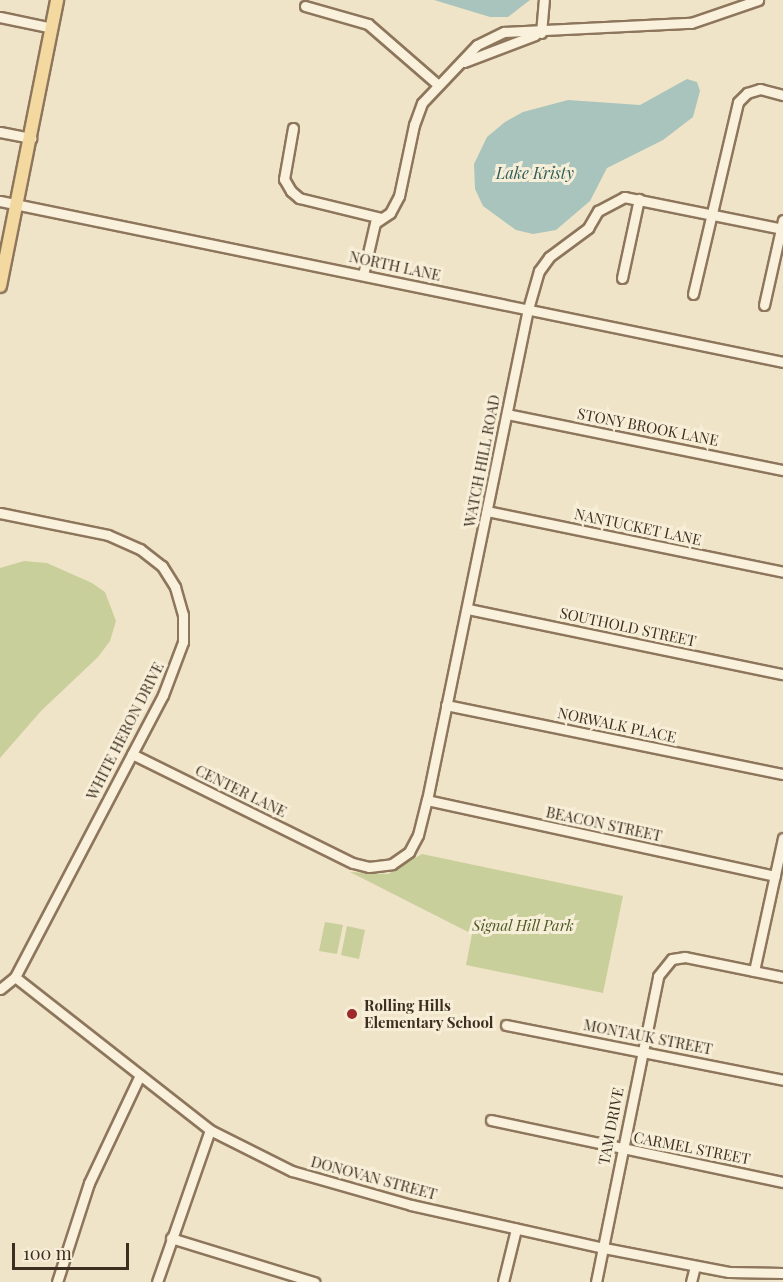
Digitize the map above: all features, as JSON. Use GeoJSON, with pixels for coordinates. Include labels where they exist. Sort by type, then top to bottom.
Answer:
{"type":"FeatureCollection","features":[{"type":"Feature","properties":{"kind":"main road"},"geometry":{"type":"LineString","coordinates":[[0,286],[57,0]]}},
{"type":"Feature","properties":{"kind":"street"},"geometry":{"type":"LineString","coordinates":[[541,33],[544,0]]}},
{"type":"Feature","properties":{"kind":"street"},"geometry":{"type":"LineString","coordinates":[[363,275],[372,232],[381,218],[396,204],[414,125],[423,103],[436,84],[491,36],[504,32],[541,33],[691,23],[758,0]]}},
{"type":"Feature","properties":{"kind":"street"},"geometry":{"type":"LineString","coordinates":[[305,6],[368,24],[436,84]]}},
{"type":"Feature","properties":{"kind":"street"},"geometry":{"type":"LineString","coordinates":[[0,17],[52,27]]}},
{"type":"Feature","properties":{"kind":"street"},"geometry":{"type":"LineString","coordinates":[[693,294],[738,102],[747,93],[760,89],[783,95]]}},
{"type":"Feature","properties":{"kind":"street"},"geometry":{"type":"LineString","coordinates":[[293,128],[284,178],[291,191],[299,198],[381,218]]}},
{"type":"Feature","properties":{"kind":"street"},"geometry":{"type":"LineString","coordinates":[[0,132],[31,138]]}},
{"type":"Feature","properties":{"kind":"street"},"geometry":{"type":"LineString","coordinates":[[622,278],[639,199]]}},
{"type":"Feature","properties":{"kind":"street","name":"WATCH HILL ROAD"},"geometry":{"type":"LineString","coordinates":[[337,855],[369,867],[392,864],[409,852],[418,834],[468,609],[528,309],[539,271],[549,257],[581,236],[598,211],[612,201],[639,199],[713,215],[782,226]]}},
{"type":"Feature","properties":{"kind":"street","name":"NORTH LANE"},"geometry":{"type":"LineString","coordinates":[[0,201],[783,362]]}},
{"type":"Feature","properties":{"kind":"street"},"geometry":{"type":"LineString","coordinates":[[764,306],[782,226]]}},
{"type":"Feature","properties":{"kind":"street","name":"STONY BROOK LANE"},"geometry":{"type":"LineString","coordinates":[[507,414],[783,470]]}},
{"type":"Feature","properties":{"kind":"street","name":"NANTUCKET LANE"},"geometry":{"type":"LineString","coordinates":[[487,511],[783,572]]}},
{"type":"Feature","properties":{"kind":"street","name":"WHITE HERON DRIVE"},"geometry":{"type":"LineString","coordinates":[[0,513],[125,542],[162,566],[175,587],[183,615],[183,642],[174,672],[15,977],[0,989]]}},
{"type":"Feature","properties":{"kind":"street","name":"SOUTHOLD STREET"},"geometry":{"type":"LineString","coordinates":[[468,609],[783,674]]}},
{"type":"Feature","properties":{"kind":"street","name":"NORWALK PLACE"},"geometry":{"type":"LineString","coordinates":[[446,705],[783,774]]}},
{"type":"Feature","properties":{"kind":"street","name":"CENTER LANE"},"geometry":{"type":"LineString","coordinates":[[132,754],[337,855]]}},
{"type":"Feature","properties":{"kind":"street","name":"BEACON STREET"},"geometry":{"type":"LineString","coordinates":[[427,800],[775,876]]}},
{"type":"Feature","properties":{"kind":"street"},"geometry":{"type":"LineString","coordinates":[[783,838],[754,971],[783,977]]}},
{"type":"Feature","properties":{"kind":"street","name":"TAM DRIVE"},"geometry":{"type":"LineString","coordinates":[[596,1282],[657,976],[672,959],[685,957],[754,971]]}},
{"type":"Feature","properties":{"kind":"street","name":"DONOVAN STREET"},"geometry":{"type":"LineString","coordinates":[[15,977],[210,1130],[289,1170],[326,1183],[604,1248],[695,1266],[783,1274]]}},
{"type":"Feature","properties":{"kind":"street","name":"MONTAUK STREET"},"geometry":{"type":"LineString","coordinates":[[506,1025],[783,1080]]}},
{"type":"Feature","properties":{"kind":"street"},"geometry":{"type":"LineString","coordinates":[[57,1282],[89,1183],[140,1075]]}},
{"type":"Feature","properties":{"kind":"street","name":"CARMEL STREET"},"geometry":{"type":"LineString","coordinates":[[491,1120],[783,1182]]}},
{"type":"Feature","properties":{"kind":"street"},"geometry":{"type":"LineString","coordinates":[[157,1282],[210,1130]]}},
{"type":"Feature","properties":{"kind":"street"},"geometry":{"type":"LineString","coordinates":[[503,1282],[516,1229]]}},
{"type":"Feature","properties":{"kind":"street"},"geometry":{"type":"LineString","coordinates":[[171,1238],[314,1282]]}},
{"type":"Feature","properties":{"kind":"street"},"geometry":{"type":"LineString","coordinates":[[692,1282],[695,1266]]}},
{"type":"Feature","properties":{"kind":"green space"},"geometry":{"type":"Polygon","coordinates":[[[24,561],[47,563],[92,583],[105,592],[116,621],[110,641],[98,657],[41,711],[0,758],[0,568],[24,561]]]}},
{"type":"Feature","properties":{"kind":"green space","name":"Signal Hill Park"},"geometry":{"type":"Polygon","coordinates":[[[422,854],[623,896],[603,993],[466,965],[472,934],[350,872],[388,874],[422,854]]]}},
{"type":"Feature","properties":{"kind":"green space"},"geometry":{"type":"Polygon","coordinates":[[[325,922],[343,925],[337,954],[319,951],[325,922]]]}},
{"type":"Feature","properties":{"kind":"green space"},"geometry":{"type":"Polygon","coordinates":[[[347,926],[365,930],[359,959],[341,955],[347,926]]]}},
{"type":"Feature","properties":{"kind":"water"},"geometry":{"type":"Polygon","coordinates":[[[434,0],[530,0],[508,17],[490,17],[434,0]]]}},
{"type":"Feature","properties":{"kind":"water","name":"Lake Kristy"},"geometry":{"type":"Polygon","coordinates":[[[687,79],[697,82],[700,91],[693,117],[663,140],[607,168],[590,201],[556,230],[533,234],[516,230],[483,206],[475,189],[474,164],[487,137],[505,122],[523,112],[568,100],[640,105],[687,79]]]}},
{"type":"Feature","properties":{"kind":"place","name":"Rolling Hills Elementary School"},"geometry":{"type":"Point","coordinates":[352,1014]}}]}
